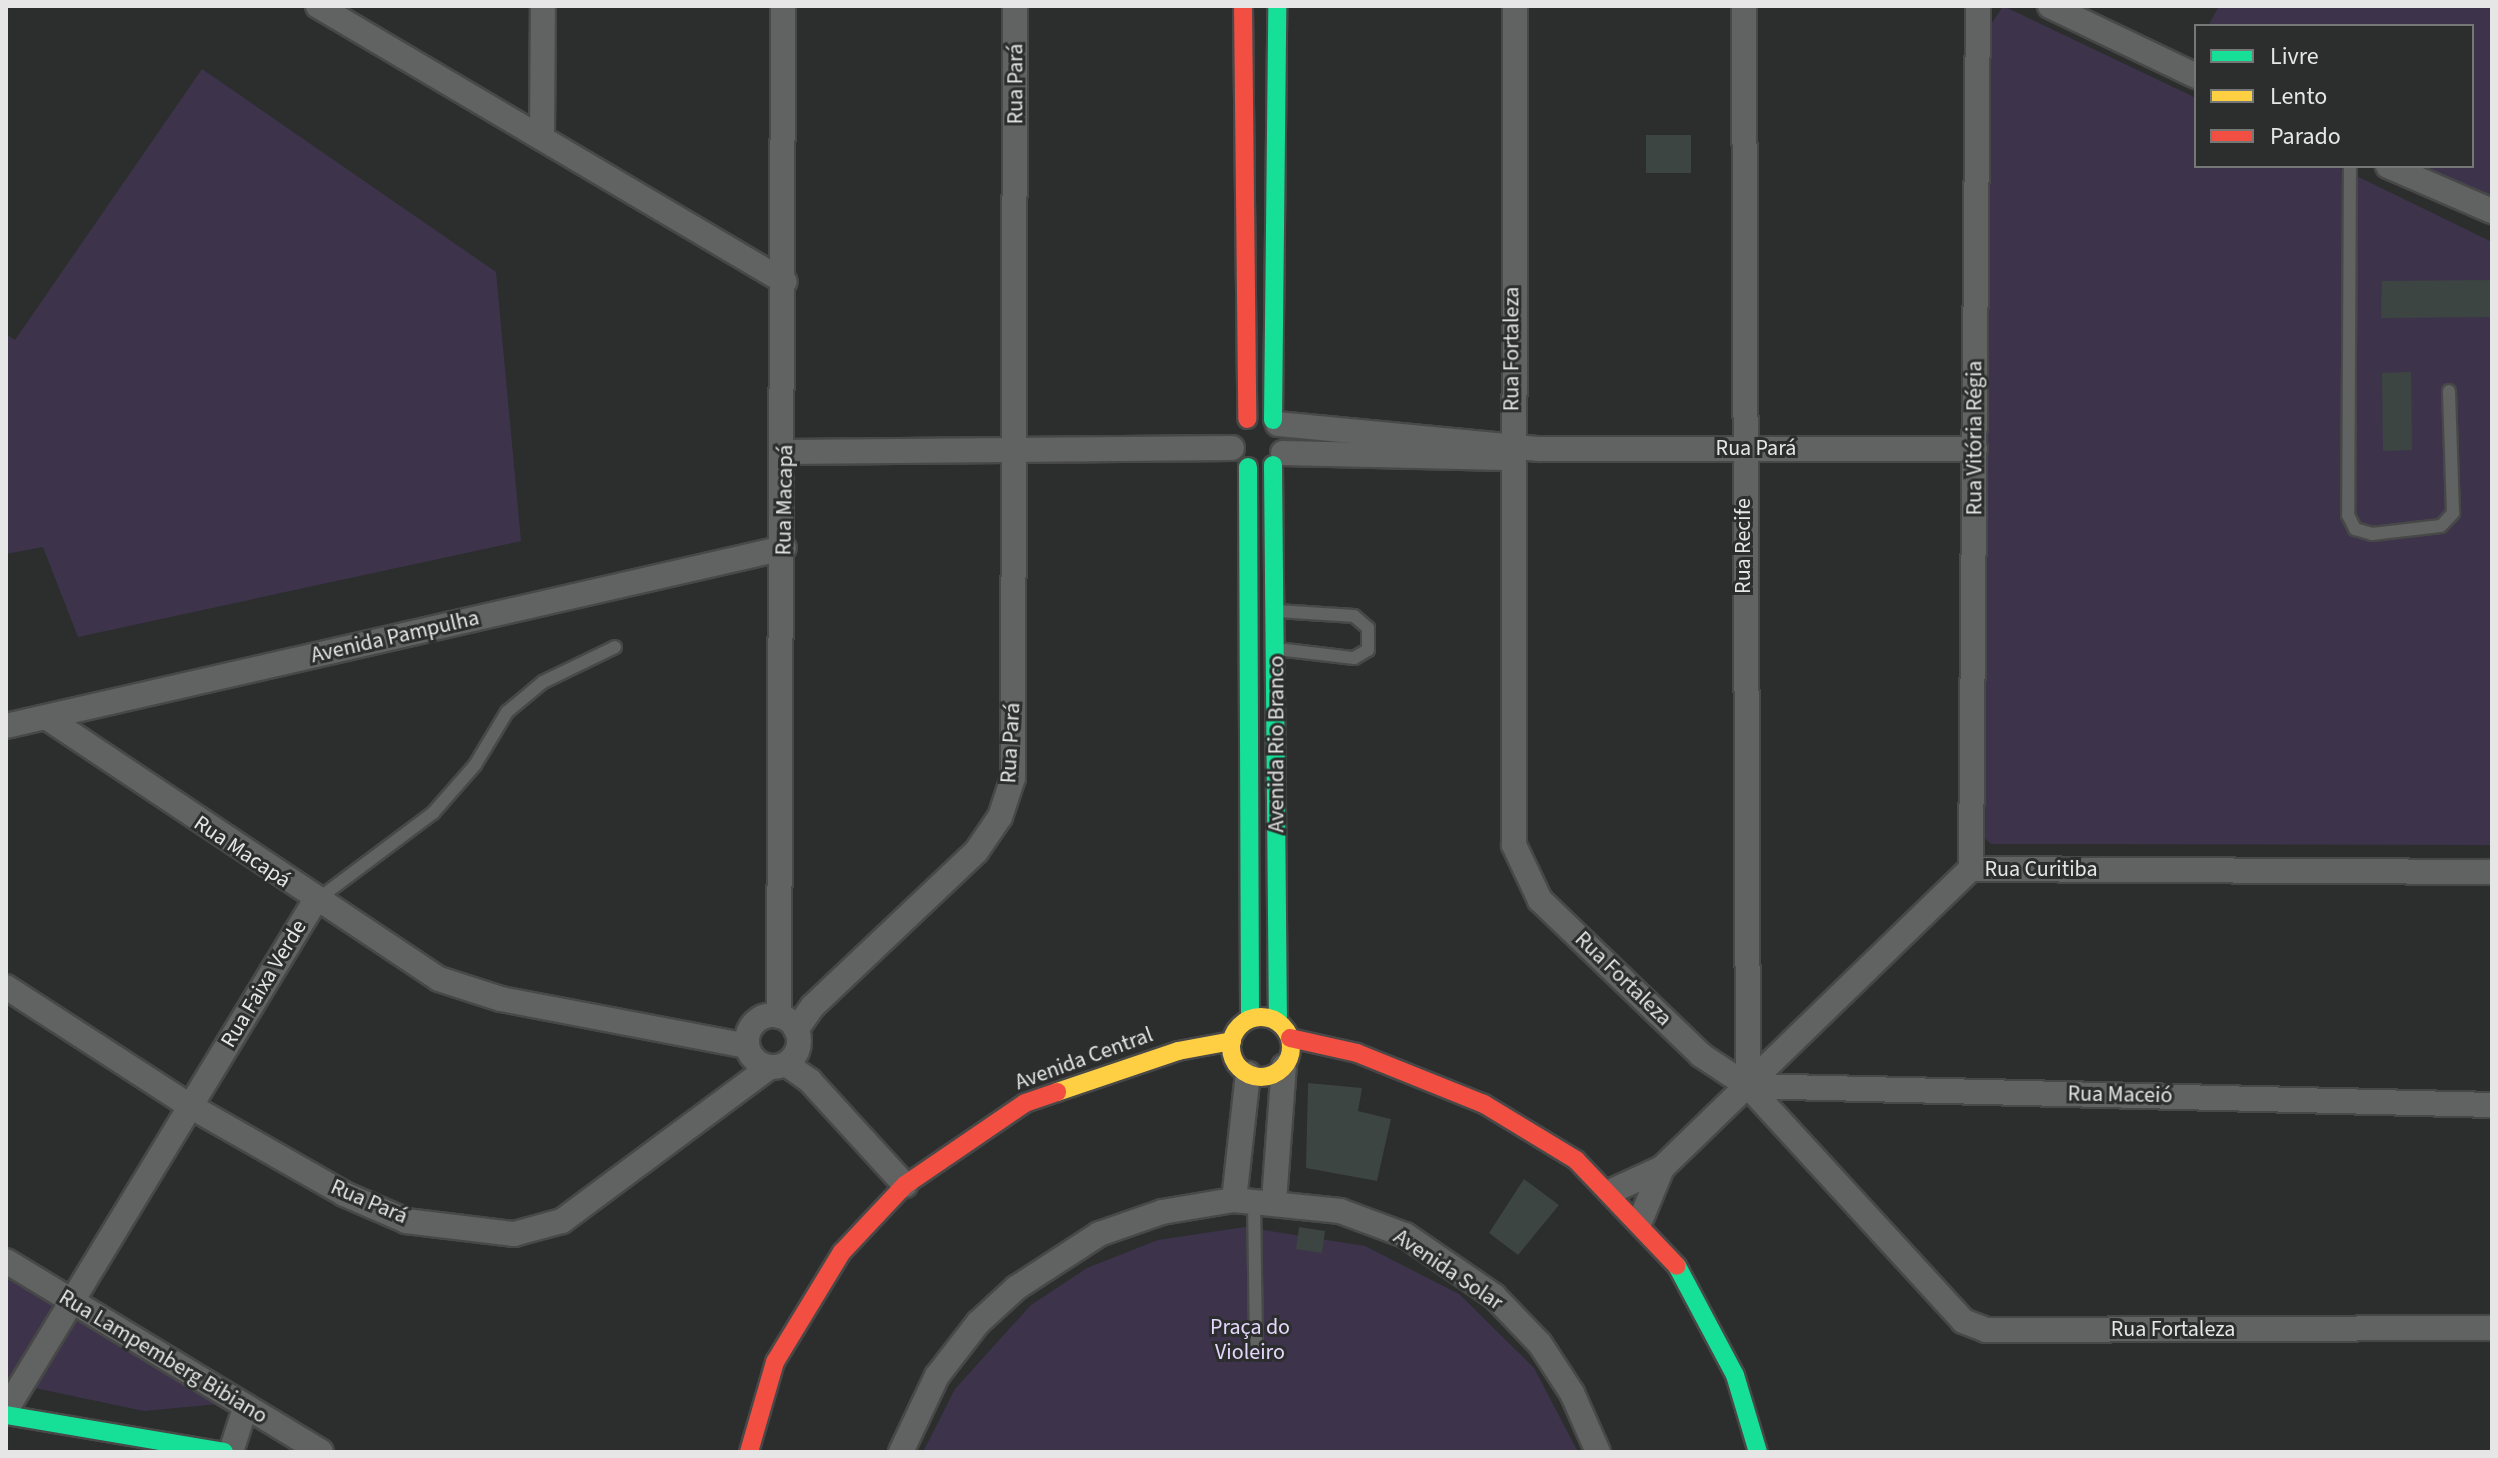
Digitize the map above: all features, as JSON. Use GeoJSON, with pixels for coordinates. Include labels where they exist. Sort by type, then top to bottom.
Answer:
{"type":"FeatureCollection","features":[{"type":"Feature","properties":{"kind":"street"},"geometry":{"type":"LineString","coordinates":[[318,6],[785,282]]}},
{"type":"Feature","properties":{"kind":"street"},"geometry":{"type":"LineString","coordinates":[[542,138],[543,6]]}},
{"type":"Feature","properties":{"kind":"street","name":"Rua Macapá"},"geometry":{"type":"LineString","coordinates":[[769,1036],[786,452],[783,6]]}},
{"type":"Feature","properties":{"kind":"street","name":"Rua Pará"},"geometry":{"type":"LineString","coordinates":[[6,987],[190,1106],[344,1194],[406,1221],[514,1234],[562,1221],[738,1085],[769,1036],[813,1006],[976,852],[1000,817],[1013,778],[1015,6]]}},
{"type":"Feature","properties":{"kind":"street"},"geometry":{"type":"LineString","coordinates":[[1232,448],[1235,431],[1247,419],[1243,6]]}},
{"type":"Feature","properties":{"kind":"street"},"geometry":{"type":"LineString","coordinates":[[1232,448],[1248,467],[1278,459],[1277,6]]}},
{"type":"Feature","properties":{"kind":"street","name":"Rua Fortaleza"},"geometry":{"type":"LineString","coordinates":[[1515,6],[1512,450],[1514,845],[1540,900],[1701,1055],[1748,1086],[1942,1303],[1986,1330],[2492,1328]]}},
{"type":"Feature","properties":{"kind":"street","name":"Rua Recife"},"geometry":{"type":"LineString","coordinates":[[1744,6],[1743,449],[1748,1086]]}},
{"type":"Feature","properties":{"kind":"street","name":"Rua Vitória Régia"},"geometry":{"type":"LineString","coordinates":[[1971,869],[1978,6]]}},
{"type":"Feature","properties":{"kind":"street"},"geometry":{"type":"LineString","coordinates":[[2050,6],[2194,75]]}},
{"type":"Feature","properties":{"kind":"street"},"geometry":{"type":"LineString","coordinates":[[2393,168],[2492,211]]}},
{"type":"Feature","properties":{"kind":"street"},"geometry":{"type":"LineString","coordinates":[[1247,419],[1276,422]]}},
{"type":"Feature","properties":{"kind":"street","name":"Rua Pará"},"geometry":{"type":"LineString","coordinates":[[1276,422],[1323,440],[1512,450],[1975,449]]}},
{"type":"Feature","properties":{"kind":"street","name":"Rua Pará"},"geometry":{"type":"LineString","coordinates":[[1278,459],[1323,440]]}},
{"type":"Feature","properties":{"kind":"street"},"geometry":{"type":"LineString","coordinates":[[786,452],[1232,448]]}},
{"type":"Feature","properties":{"kind":"street","name":"Avenida Rio Branco"},"geometry":{"type":"LineString","coordinates":[[1278,459],[1278,1022]]}},
{"type":"Feature","properties":{"kind":"street","name":"Avenida Rio Branco"},"geometry":{"type":"LineString","coordinates":[[1248,467],[1250,1019]]}},
{"type":"Feature","properties":{"kind":"street","name":"Avenida Pampulha"},"geometry":{"type":"LineString","coordinates":[[6,726],[784,548]]}},
{"type":"Feature","properties":{"kind":"street","name":"Rua Macapá"},"geometry":{"type":"LineString","coordinates":[[46,717],[315,901],[439,979],[501,999],[769,1036],[905,1185]]}},
{"type":"Feature","properties":{"kind":"street","name":"Rua Curitiba"},"geometry":{"type":"LineString","coordinates":[[1612,1191],[1662,1168],[1971,869],[2492,872]]}},
{"type":"Feature","properties":{"kind":"street","name":"Rua Faixa Verde"},"geometry":{"type":"LineString","coordinates":[[6,1413],[70,1300],[315,901]]}},
{"type":"Feature","properties":{"kind":"street"},"geometry":{"type":"LineString","coordinates":[[1284,1066],[1268,1076],[1248,1074],[1234,1060],[1232,1041],[1250,1019],[1278,1022],[1290,1038],[1357,1053],[1484,1104],[1576,1160],[1641,1219],[1689,1279],[1735,1375],[1758,1452]]}},
{"type":"Feature","properties":{"kind":"street"},"geometry":{"type":"LineString","coordinates":[[1254,1200],[1290,1038]]}},
{"type":"Feature","properties":{"kind":"street","name":"Avenida Central"},"geometry":{"type":"LineString","coordinates":[[749,1452],[775,1362],[842,1252],[905,1185],[1025,1103],[1178,1051],[1232,1041]]}},
{"type":"Feature","properties":{"kind":"street"},"geometry":{"type":"LineString","coordinates":[[1248,1074],[1254,1200]]}},
{"type":"Feature","properties":{"kind":"street","name":"Rua Maceió"},"geometry":{"type":"LineString","coordinates":[[1748,1086],[2492,1105]]}},
{"type":"Feature","properties":{"kind":"street","name":"Rua Curitiba"},"geometry":{"type":"LineString","coordinates":[[1641,1219],[1662,1168]]}},
{"type":"Feature","properties":{"kind":"street","name":"Avenida Solar"},"geometry":{"type":"LineString","coordinates":[[901,1452],[937,1376],[978,1323],[1016,1288],[1099,1234],[1162,1212],[1254,1200],[1340,1211],[1405,1235],[1494,1296],[1540,1344],[1572,1393],[1598,1452]]}},
{"type":"Feature","properties":{"kind":"street","name":"Rua Lampemberg Bibiano"},"geometry":{"type":"LineString","coordinates":[[6,1261],[321,1452]]}},
{"type":"Feature","properties":{"kind":"street"},"geometry":{"type":"LineString","coordinates":[[231,1452],[245,1408]]}},
{"type":"Feature","properties":{"kind":"street"},"geometry":{"type":"LineString","coordinates":[[6,1413],[224,1452]]}},
{"type":"Feature","properties":{"kind":"lane"},"geometry":{"type":"LineString","coordinates":[[2350,168],[2348,515],[2355,529],[2372,534],[2441,526],[2453,513],[2449,391]]}},
{"type":"Feature","properties":{"kind":"lane"},"geometry":{"type":"LineString","coordinates":[[1277,611],[1354,616],[1368,628],[1368,650],[1354,658],[1277,649]]}},
{"type":"Feature","properties":{"kind":"lane","name":"Rua Faixa Verde"},"geometry":{"type":"LineString","coordinates":[[315,901],[433,813],[475,765],[507,712],[543,682],[615,647]]}},
{"type":"Feature","properties":{"kind":"lane"},"geometry":{"type":"LineString","coordinates":[[1254,1200],[1256,1342]]}},
{"type":"Feature","properties":{"kind":"green space"},"geometry":{"type":"Polygon","coordinates":[[[2003,6],[2194,97],[2194,168],[2340,168],[2492,242],[2492,845],[1991,844],[1983,837],[1990,26],[2003,6]]]}},
{"type":"Feature","properties":{"kind":"green space"},"geometry":{"type":"Polygon","coordinates":[[[2219,6],[2492,6],[2492,196],[2428,168],[2474,168],[2474,24],[2209,24],[2219,6]]]}},
{"type":"Feature","properties":{"kind":"green space"},"geometry":{"type":"Polygon","coordinates":[[[202,69],[496,272],[521,541],[78,637],[43,547],[6,554],[6,334],[15,340],[202,69]]]}},
{"type":"Feature","properties":{"kind":"green space","name":"Praça do Violeiro"},"geometry":{"type":"Polygon","coordinates":[[[1245,1227],[1365,1246],[1459,1294],[1534,1368],[1578,1452],[923,1452],[955,1389],[1031,1305],[1087,1268],[1158,1240],[1245,1227]]]}},
{"type":"Feature","properties":{"kind":"green space"},"geometry":{"type":"Polygon","coordinates":[[[6,1269],[229,1403],[144,1411],[6,1382],[6,1269]]]}},
{"type":"Feature","properties":{"kind":"building"},"geometry":{"type":"Polygon","coordinates":[[[1646,135],[1691,135],[1691,173],[1646,173],[1646,135]]]}},
{"type":"Feature","properties":{"kind":"building"},"geometry":{"type":"Polygon","coordinates":[[[2492,280],[2492,317],[2381,318],[2382,281],[2492,280]]]}},
{"type":"Feature","properties":{"kind":"building"},"geometry":{"type":"Polygon","coordinates":[[[2411,372],[2412,450],[2383,451],[2382,373],[2411,372]]]}},
{"type":"Feature","properties":{"kind":"building"},"geometry":{"type":"Polygon","coordinates":[[[1308,1083],[1362,1088],[1358,1111],[1391,1119],[1377,1181],[1306,1168],[1308,1083]]]}},
{"type":"Feature","properties":{"kind":"building"},"geometry":{"type":"Polygon","coordinates":[[[1524,1179],[1559,1205],[1518,1255],[1489,1233],[1524,1179]]]}},
{"type":"Feature","properties":{"kind":"building"},"geometry":{"type":"Polygon","coordinates":[[[1299,1227],[1325,1231],[1322,1253],[1296,1249],[1299,1227]]]}},
{"type":"Feature","properties":{"kind":"traffic: fast"},"geometry":{"type":"LineString","coordinates":[[1273,420],[1277,6]]}},
{"type":"Feature","properties":{"kind":"traffic: fast"},"geometry":{"type":"LineString","coordinates":[[1273,465],[1278,1022]]}},
{"type":"Feature","properties":{"kind":"traffic: fast"},"geometry":{"type":"LineString","coordinates":[[1248,467],[1250,1019]]}},
{"type":"Feature","properties":{"kind":"traffic: fast"},"geometry":{"type":"LineString","coordinates":[[1677,1266],[1735,1375],[1758,1452]]}},
{"type":"Feature","properties":{"kind":"traffic: fast"},"geometry":{"type":"LineString","coordinates":[[6,1415],[224,1452]]}},
{"type":"Feature","properties":{"kind":"traffic: slow"},"geometry":{"type":"LineString","coordinates":[[1261,1017],[1282,1026],[1291,1047],[1282,1068],[1261,1077],[1240,1068],[1231,1047],[1240,1026],[1261,1017]]}},
{"type":"Feature","properties":{"kind":"traffic: slow"},"geometry":{"type":"LineString","coordinates":[[1057,1092],[1178,1051],[1232,1041]]}},
{"type":"Feature","properties":{"kind":"traffic: jam"},"geometry":{"type":"LineString","coordinates":[[1243,6],[1247,419]]}},
{"type":"Feature","properties":{"kind":"traffic: jam"},"geometry":{"type":"LineString","coordinates":[[1290,1038],[1357,1053],[1484,1104],[1576,1160],[1677,1266]]}},
{"type":"Feature","properties":{"kind":"traffic: jam"},"geometry":{"type":"LineString","coordinates":[[749,1452],[775,1362],[842,1252],[905,1185],[1025,1103],[1057,1092]]}}]}
